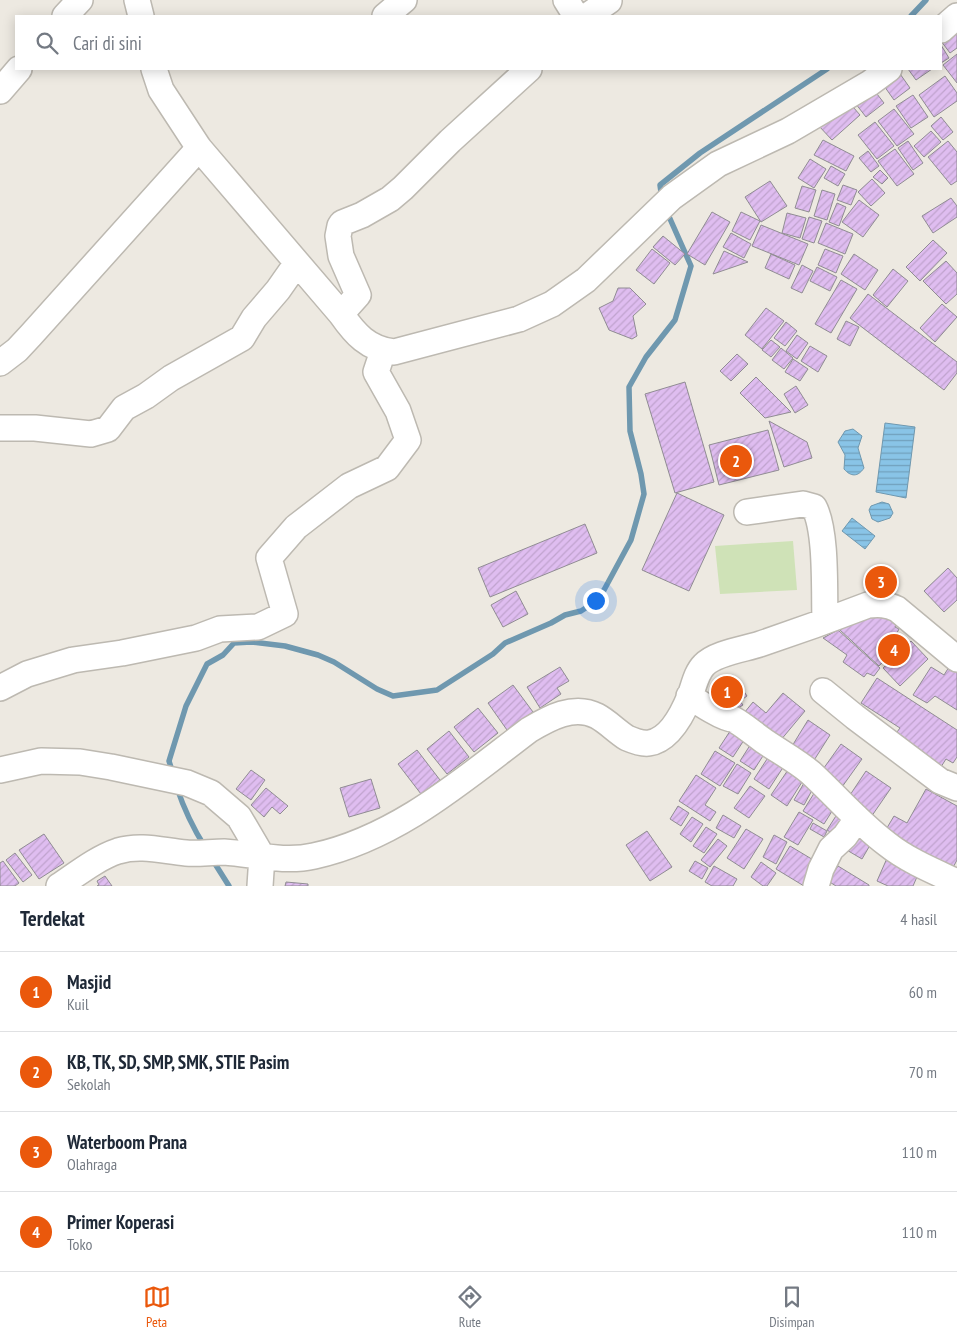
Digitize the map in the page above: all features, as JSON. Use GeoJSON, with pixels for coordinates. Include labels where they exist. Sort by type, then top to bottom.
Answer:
{"type":"FeatureCollection","features":[{"type":"Feature","properties":{"kind":"street"},"geometry":{"type":"LineString","coordinates":[[66,15],[80,0]]}},
{"type":"Feature","properties":{"kind":"street"},"geometry":{"type":"LineString","coordinates":[[137,0],[141,15]]}},
{"type":"Feature","properties":{"kind":"street"},"geometry":{"type":"LineString","coordinates":[[386,15],[404,0]]}},
{"type":"Feature","properties":{"kind":"street"},"geometry":{"type":"LineString","coordinates":[[566,0],[575,15]]}},
{"type":"Feature","properties":{"kind":"street"},"geometry":{"type":"LineString","coordinates":[[588,15],[608,1]]}},
{"type":"Feature","properties":{"kind":"street"},"geometry":{"type":"LineString","coordinates":[[942,29],[957,16]]}},
{"type":"Feature","properties":{"kind":"street"},"geometry":{"type":"LineString","coordinates":[[0,91],[18,70]]}},
{"type":"Feature","properties":{"kind":"street"},"geometry":{"type":"LineString","coordinates":[[154,70],[161,90],[199,148],[353,331],[369,345],[382,351],[394,352],[518,319],[552,304],[586,280],[672,197],[718,164],[788,131],[870,83],[888,70]]}},
{"type":"Feature","properties":{"kind":"street"},"geometry":{"type":"LineString","coordinates":[[340,314],[358,295],[341,256],[338,236],[342,222],[362,215],[390,199],[528,70]]}},
{"type":"Feature","properties":{"kind":"street"},"geometry":{"type":"LineString","coordinates":[[0,363],[17,350],[31,335],[199,148]]}},
{"type":"Feature","properties":{"kind":"street"},"geometry":{"type":"LineString","coordinates":[[0,428],[35,428],[91,434],[108,429],[124,408],[146,396],[171,378],[242,338],[254,318],[292,270],[300,266]]}},
{"type":"Feature","properties":{"kind":"street"},"geometry":{"type":"LineString","coordinates":[[0,688],[27,674],[73,660],[122,653],[196,638],[220,629],[258,627],[285,614],[270,558],[296,527],[349,486],[387,468],[408,440],[398,411],[376,372],[382,351]]}},
{"type":"Feature","properties":{"kind":"street"},"geometry":{"type":"LineString","coordinates":[[748,512],[803,504],[814,506],[819,516],[825,621]]}},
{"type":"Feature","properties":{"kind":"street"},"geometry":{"type":"LineString","coordinates":[[59,886],[117,851],[136,848],[185,853],[223,852],[289,859],[314,856],[368,838],[400,823],[440,797],[529,730],[560,714],[588,712],[602,719],[619,733],[633,741],[649,743],[667,733],[677,722],[704,664],[868,606],[889,605],[906,615],[943,649],[957,659]]}},
{"type":"Feature","properties":{"kind":"street"},"geometry":{"type":"LineString","coordinates":[[823,691],[940,781],[957,788]]}},
{"type":"Feature","properties":{"kind":"street"},"geometry":{"type":"LineString","coordinates":[[689,696],[723,717],[729,720],[733,719],[802,766],[841,801],[857,819],[924,877],[957,882]]}},
{"type":"Feature","properties":{"kind":"street"},"geometry":{"type":"LineString","coordinates":[[0,770],[41,761],[80,762],[180,780],[211,793],[238,817],[262,856],[260,886]]}},
{"type":"Feature","properties":{"kind":"street"},"geometry":{"type":"LineString","coordinates":[[816,886],[831,849],[845,836],[857,819]]}},
{"type":"Feature","properties":{"kind":"green space"},"geometry":{"type":"Polygon","coordinates":[[[793,541],[797,590],[720,594],[715,546],[793,541]]]}},
{"type":"Feature","properties":{"kind":"water"},"geometry":{"type":"Polygon","coordinates":[[[885,423],[915,427],[906,498],[876,492],[885,423]]]}},
{"type":"Feature","properties":{"kind":"water"},"geometry":{"type":"Polygon","coordinates":[[[853,429],[862,436],[858,448],[864,468],[854,475],[844,469],[845,455],[838,442],[845,431],[853,429]]]}},
{"type":"Feature","properties":{"kind":"water"},"geometry":{"type":"Polygon","coordinates":[[[882,502],[889,504],[893,513],[890,518],[878,522],[872,519],[869,510],[871,506],[882,502]]]}},
{"type":"Feature","properties":{"kind":"water"},"geometry":{"type":"Polygon","coordinates":[[[852,518],[875,536],[865,549],[842,531],[852,518]]]}},
{"type":"Feature","properties":{"kind":"building"},"geometry":{"type":"Polygon","coordinates":[[[957,22],[957,48],[950,53],[942,40],[957,22]]]}},
{"type":"Feature","properties":{"kind":"building"},"geometry":{"type":"Polygon","coordinates":[[[942,47],[949,58],[942,62],[942,47]]]}},
{"type":"Feature","properties":{"kind":"building"},"geometry":{"type":"Polygon","coordinates":[[[957,54],[957,83],[943,65],[957,54]]]}},
{"type":"Feature","properties":{"kind":"building"},"geometry":{"type":"Polygon","coordinates":[[[909,70],[931,70],[916,80],[909,70]]]}},
{"type":"Feature","properties":{"kind":"building"},"geometry":{"type":"Polygon","coordinates":[[[898,71],[910,88],[894,100],[882,83],[898,71]]]}},
{"type":"Feature","properties":{"kind":"building"},"geometry":{"type":"Polygon","coordinates":[[[945,76],[957,93],[957,101],[934,117],[919,95],[945,76]]]}},
{"type":"Feature","properties":{"kind":"building"},"geometry":{"type":"Polygon","coordinates":[[[870,85],[884,103],[866,117],[852,99],[870,85]]]}},
{"type":"Feature","properties":{"kind":"building"},"geometry":{"type":"Polygon","coordinates":[[[913,95],[928,117],[911,128],[896,106],[913,95]]]}},
{"type":"Feature","properties":{"kind":"building"},"geometry":{"type":"Polygon","coordinates":[[[847,100],[860,115],[832,140],[818,125],[847,100]]]}},
{"type":"Feature","properties":{"kind":"building"},"geometry":{"type":"Polygon","coordinates":[[[894,109],[914,134],[897,146],[878,121],[894,109]]]}},
{"type":"Feature","properties":{"kind":"building"},"geometry":{"type":"Polygon","coordinates":[[[941,117],[953,132],[943,140],[931,126],[941,117]]]}},
{"type":"Feature","properties":{"kind":"building"},"geometry":{"type":"Polygon","coordinates":[[[875,122],[894,146],[877,159],[858,135],[875,122]]]}},
{"type":"Feature","properties":{"kind":"building"},"geometry":{"type":"Polygon","coordinates":[[[931,131],[941,142],[924,157],[914,146],[931,131]]]}},
{"type":"Feature","properties":{"kind":"building"},"geometry":{"type":"Polygon","coordinates":[[[823,140],[854,156],[846,171],[814,155],[823,140]]]}},
{"type":"Feature","properties":{"kind":"building"},"geometry":{"type":"Polygon","coordinates":[[[908,141],[923,163],[913,170],[898,148],[908,141]]]}},
{"type":"Feature","properties":{"kind":"building"},"geometry":{"type":"Polygon","coordinates":[[[948,141],[957,152],[957,181],[951,185],[928,157],[948,141]]]}},
{"type":"Feature","properties":{"kind":"building"},"geometry":{"type":"Polygon","coordinates":[[[895,149],[914,174],[897,186],[878,161],[895,149]]]}},
{"type":"Feature","properties":{"kind":"building"},"geometry":{"type":"Polygon","coordinates":[[[868,151],[879,166],[871,172],[859,158],[868,151]]]}},
{"type":"Feature","properties":{"kind":"building"},"geometry":{"type":"Polygon","coordinates":[[[810,159],[826,169],[814,188],[798,178],[810,159]]]}},
{"type":"Feature","properties":{"kind":"building"},"geometry":{"type":"Polygon","coordinates":[[[831,166],[845,174],[838,186],[824,178],[831,166]]]}},
{"type":"Feature","properties":{"kind":"building"},"geometry":{"type":"Polygon","coordinates":[[[880,170],[888,178],[882,184],[873,177],[880,170]]]}},
{"type":"Feature","properties":{"kind":"building"},"geometry":{"type":"Polygon","coordinates":[[[872,179],[885,193],[871,206],[858,192],[872,179]]]}},
{"type":"Feature","properties":{"kind":"building"},"geometry":{"type":"Polygon","coordinates":[[[770,181],[787,206],[761,222],[745,197],[770,181]]]}},
{"type":"Feature","properties":{"kind":"building"},"geometry":{"type":"Polygon","coordinates":[[[843,185],[857,190],[851,205],[837,200],[843,185]]]}},
{"type":"Feature","properties":{"kind":"building"},"geometry":{"type":"Polygon","coordinates":[[[802,186],[816,190],[809,212],[795,208],[802,186]]]}},
{"type":"Feature","properties":{"kind":"building"},"geometry":{"type":"Polygon","coordinates":[[[822,190],[835,194],[827,220],[814,216],[822,190]]]}},
{"type":"Feature","properties":{"kind":"building"},"geometry":{"type":"Polygon","coordinates":[[[951,198],[957,206],[957,217],[933,233],[922,216],[951,198]]]}},
{"type":"Feature","properties":{"kind":"building"},"geometry":{"type":"Polygon","coordinates":[[[859,200],[879,215],[863,237],[842,222],[859,200]]]}},
{"type":"Feature","properties":{"kind":"building"},"geometry":{"type":"Polygon","coordinates":[[[837,203],[846,207],[839,226],[829,222],[837,203]]]}},
{"type":"Feature","properties":{"kind":"building"},"geometry":{"type":"Polygon","coordinates":[[[712,212],[730,222],[705,265],[687,254],[712,212]]]}},
{"type":"Feature","properties":{"kind":"building"},"geometry":{"type":"Polygon","coordinates":[[[741,212],[760,221],[750,240],[732,231],[741,212]]]}},
{"type":"Feature","properties":{"kind":"building"},"geometry":{"type":"Polygon","coordinates":[[[787,213],[806,218],[800,238],[782,233],[787,213]]]}},
{"type":"Feature","properties":{"kind":"building"},"geometry":{"type":"Polygon","coordinates":[[[809,217],[822,221],[814,243],[802,239],[809,217]]]}},
{"type":"Feature","properties":{"kind":"building"},"geometry":{"type":"Polygon","coordinates":[[[826,223],[853,234],[845,254],[818,243],[826,223]]]}},
{"type":"Feature","properties":{"kind":"building"},"geometry":{"type":"Polygon","coordinates":[[[761,225],[808,244],[799,265],[752,246],[761,225]]]}},
{"type":"Feature","properties":{"kind":"building"},"geometry":{"type":"Polygon","coordinates":[[[731,233],[751,244],[744,258],[723,247],[731,233]]]}},
{"type":"Feature","properties":{"kind":"building"},"geometry":{"type":"Polygon","coordinates":[[[663,236],[685,254],[675,265],[653,247],[663,236]]]}},
{"type":"Feature","properties":{"kind":"building"},"geometry":{"type":"Polygon","coordinates":[[[933,240],[947,253],[920,281],[906,267],[933,240]]]}},
{"type":"Feature","properties":{"kind":"building"},"geometry":{"type":"Polygon","coordinates":[[[652,249],[670,263],[654,284],[636,270],[652,249]]]}},
{"type":"Feature","properties":{"kind":"building"},"geometry":{"type":"Polygon","coordinates":[[[825,249],[843,256],[836,273],[818,265],[825,249]]]}},
{"type":"Feature","properties":{"kind":"building"},"geometry":{"type":"Polygon","coordinates":[[[724,251],[748,262],[713,274],[724,251]]]}},
{"type":"Feature","properties":{"kind":"building"},"geometry":{"type":"Polygon","coordinates":[[[771,254],[795,265],[789,279],[765,268],[771,254]]]}},
{"type":"Feature","properties":{"kind":"building"},"geometry":{"type":"Polygon","coordinates":[[[854,254],[878,270],[865,290],[841,274],[854,254]]]}},
{"type":"Feature","properties":{"kind":"building"},"geometry":{"type":"Polygon","coordinates":[[[946,261],[957,273],[957,294],[946,304],[923,281],[946,261]]]}},
{"type":"Feature","properties":{"kind":"building"},"geometry":{"type":"Polygon","coordinates":[[[802,265],[813,271],[802,293],[791,288],[802,265]]]}},
{"type":"Feature","properties":{"kind":"building"},"geometry":{"type":"Polygon","coordinates":[[[817,267],[837,277],[830,291],[810,281],[817,267]]]}},
{"type":"Feature","properties":{"kind":"building"},"geometry":{"type":"Polygon","coordinates":[[[893,269],[908,281],[887,307],[873,295],[893,269]]]}},
{"type":"Feature","properties":{"kind":"building"},"geometry":{"type":"Polygon","coordinates":[[[841,280],[857,289],[831,333],[815,324],[841,280]]]}},
{"type":"Feature","properties":{"kind":"building"},"geometry":{"type":"Polygon","coordinates":[[[618,288],[630,288],[646,304],[633,316],[637,336],[632,339],[609,330],[599,308],[613,301],[618,288]]]}},
{"type":"Feature","properties":{"kind":"building"},"geometry":{"type":"Polygon","coordinates":[[[868,294],[957,362],[957,373],[944,390],[850,318],[868,294]]]}},
{"type":"Feature","properties":{"kind":"building"},"geometry":{"type":"Polygon","coordinates":[[[942,304],[957,317],[935,342],[920,328],[942,304]]]}},
{"type":"Feature","properties":{"kind":"building"},"geometry":{"type":"Polygon","coordinates":[[[766,308],[784,321],[762,349],[745,335],[766,308]]]}},
{"type":"Feature","properties":{"kind":"building"},"geometry":{"type":"Polygon","coordinates":[[[846,321],[859,327],[850,346],[837,339],[846,321]]]}},
{"type":"Feature","properties":{"kind":"building"},"geometry":{"type":"Polygon","coordinates":[[[786,322],[797,331],[785,346],[774,338],[786,322]]]}},
{"type":"Feature","properties":{"kind":"building"},"geometry":{"type":"Polygon","coordinates":[[[797,335],[808,343],[797,359],[786,351],[797,335]]]}},
{"type":"Feature","properties":{"kind":"building"},"geometry":{"type":"Polygon","coordinates":[[[771,340],[780,347],[771,357],[762,350],[771,340]]]}},
{"type":"Feature","properties":{"kind":"building"},"geometry":{"type":"Polygon","coordinates":[[[810,346],[827,356],[818,372],[801,361],[810,346]]]}},
{"type":"Feature","properties":{"kind":"building"},"geometry":{"type":"Polygon","coordinates":[[[781,348],[793,358],[784,369],[772,360],[781,348]]]}},
{"type":"Feature","properties":{"kind":"building"},"geometry":{"type":"Polygon","coordinates":[[[737,354],[748,364],[731,381],[720,371],[737,354]]]}},
{"type":"Feature","properties":{"kind":"building"},"geometry":{"type":"Polygon","coordinates":[[[793,359],[808,369],[800,381],[785,372],[793,359]]]}},
{"type":"Feature","properties":{"kind":"building"},"geometry":{"type":"Polygon","coordinates":[[[756,377],[791,412],[765,418],[740,393],[756,377]]]}},
{"type":"Feature","properties":{"kind":"building"},"geometry":{"type":"Polygon","coordinates":[[[685,382],[714,482],[675,493],[645,394],[685,382]]]}},
{"type":"Feature","properties":{"kind":"building"},"geometry":{"type":"Polygon","coordinates":[[[796,386],[808,405],[795,413],[784,394],[796,386]]]}},
{"type":"Feature","properties":{"kind":"building"},"geometry":{"type":"Polygon","coordinates":[[[769,421],[807,442],[812,458],[784,467],[769,421]]]}},
{"type":"Feature","properties":{"kind":"building"},"geometry":{"type":"Polygon","coordinates":[[[768,430],[779,470],[719,485],[709,445],[768,430]]]}},
{"type":"Feature","properties":{"kind":"building"},"geometry":{"type":"Polygon","coordinates":[[[677,493],[724,515],[689,591],[642,570],[677,493]]]}},
{"type":"Feature","properties":{"kind":"building"},"geometry":{"type":"Polygon","coordinates":[[[585,524],[597,553],[490,597],[478,568],[585,524]]]}},
{"type":"Feature","properties":{"kind":"building"},"geometry":{"type":"Polygon","coordinates":[[[886,568],[897,583],[874,596],[864,581],[886,568]]]}},
{"type":"Feature","properties":{"kind":"building"},"geometry":{"type":"Polygon","coordinates":[[[948,568],[957,578],[957,600],[944,612],[924,591],[948,568]]]}},
{"type":"Feature","properties":{"kind":"building"},"geometry":{"type":"Polygon","coordinates":[[[516,591],[528,614],[503,627],[491,605],[516,591]]]}},
{"type":"Feature","properties":{"kind":"building"},"geometry":{"type":"Polygon","coordinates":[[[877,608],[899,618],[895,627],[899,629],[891,644],[896,648],[879,666],[840,630],[877,608]]]}},
{"type":"Feature","properties":{"kind":"building"},"geometry":{"type":"Polygon","coordinates":[[[838,630],[880,668],[874,676],[867,673],[864,677],[843,662],[847,655],[823,638],[838,630]]]}},
{"type":"Feature","properties":{"kind":"building"},"geometry":{"type":"Polygon","coordinates":[[[911,641],[928,659],[900,686],[883,668],[911,641]]]}},
{"type":"Feature","properties":{"kind":"building"},"geometry":{"type":"Polygon","coordinates":[[[560,667],[569,681],[557,688],[561,694],[540,708],[527,687],[560,667]]]}},
{"type":"Feature","properties":{"kind":"building"},"geometry":{"type":"Polygon","coordinates":[[[931,667],[944,675],[949,667],[957,672],[957,710],[935,696],[927,703],[913,695],[931,667]]]}},
{"type":"Feature","properties":{"kind":"building"},"geometry":{"type":"Polygon","coordinates":[[[733,675],[747,696],[740,701],[743,705],[726,716],[709,694],[733,675]]]}},
{"type":"Feature","properties":{"kind":"building"},"geometry":{"type":"Polygon","coordinates":[[[877,678],[957,730],[957,757],[953,763],[946,759],[939,770],[894,736],[900,728],[861,703],[877,678]]]}},
{"type":"Feature","properties":{"kind":"building"},"geometry":{"type":"Polygon","coordinates":[[[513,685],[533,712],[507,730],[488,703],[513,685]]]}},
{"type":"Feature","properties":{"kind":"building"},"geometry":{"type":"Polygon","coordinates":[[[783,693],[805,711],[775,747],[740,718],[753,702],[766,713],[783,693]]]}},
{"type":"Feature","properties":{"kind":"building"},"geometry":{"type":"Polygon","coordinates":[[[478,708],[498,733],[474,752],[454,727],[478,708]]]}},
{"type":"Feature","properties":{"kind":"building"},"geometry":{"type":"Polygon","coordinates":[[[808,720],[830,735],[811,765],[789,751],[808,720]]]}},
{"type":"Feature","properties":{"kind":"building"},"geometry":{"type":"Polygon","coordinates":[[[734,725],[748,734],[733,757],[719,748],[734,725]]]}},
{"type":"Feature","properties":{"kind":"building"},"geometry":{"type":"Polygon","coordinates":[[[449,731],[469,757],[447,774],[427,749],[449,731]]]}},
{"type":"Feature","properties":{"kind":"building"},"geometry":{"type":"Polygon","coordinates":[[[754,739],[768,748],[754,770],[740,761],[754,739]]]}},
{"type":"Feature","properties":{"kind":"building"},"geometry":{"type":"Polygon","coordinates":[[[841,744],[862,759],[842,787],[821,772],[841,744]]]}},
{"type":"Feature","properties":{"kind":"building"},"geometry":{"type":"Polygon","coordinates":[[[417,750],[440,780],[421,794],[398,764],[417,750]]]}},
{"type":"Feature","properties":{"kind":"building"},"geometry":{"type":"Polygon","coordinates":[[[715,751],[735,763],[720,786],[701,774],[715,751]]]}},
{"type":"Feature","properties":{"kind":"building"},"geometry":{"type":"Polygon","coordinates":[[[769,756],[784,766],[769,789],[754,779],[769,756]]]}},
{"type":"Feature","properties":{"kind":"building"},"geometry":{"type":"Polygon","coordinates":[[[737,764],[751,773],[738,794],[723,786],[737,764]]]}},
{"type":"Feature","properties":{"kind":"building"},"geometry":{"type":"Polygon","coordinates":[[[792,764],[807,774],[787,806],[771,795],[792,764]]]}},
{"type":"Feature","properties":{"kind":"building"},"geometry":{"type":"Polygon","coordinates":[[[251,770],[265,780],[251,800],[236,789],[251,770]]]}},
{"type":"Feature","properties":{"kind":"building"},"geometry":{"type":"Polygon","coordinates":[[[866,771],[891,788],[869,820],[844,804],[866,771]]]}},
{"type":"Feature","properties":{"kind":"building"},"geometry":{"type":"Polygon","coordinates":[[[696,775],[716,788],[705,805],[716,812],[710,821],[679,801],[696,775]]]}},
{"type":"Feature","properties":{"kind":"building"},"geometry":{"type":"Polygon","coordinates":[[[807,778],[816,783],[804,805],[794,800],[807,778]]]}},
{"type":"Feature","properties":{"kind":"building"},"geometry":{"type":"Polygon","coordinates":[[[371,779],[380,808],[349,817],[340,788],[371,779]]]}},
{"type":"Feature","properties":{"kind":"building"},"geometry":{"type":"Polygon","coordinates":[[[750,786],[765,796],[749,818],[734,808],[750,786]]]}},
{"type":"Feature","properties":{"kind":"building"},"geometry":{"type":"Polygon","coordinates":[[[818,787],[839,800],[824,824],[803,811],[818,787]]]}},
{"type":"Feature","properties":{"kind":"building"},"geometry":{"type":"Polygon","coordinates":[[[266,788],[288,806],[280,814],[272,807],[264,817],[251,805],[266,788]]]}},
{"type":"Feature","properties":{"kind":"building"},"geometry":{"type":"Polygon","coordinates":[[[926,789],[957,806],[957,860],[949,875],[881,838],[894,816],[907,823],[926,789]]]}},
{"type":"Feature","properties":{"kind":"building"},"geometry":{"type":"Polygon","coordinates":[[[678,806],[689,813],[681,826],[670,819],[678,806]]]}},
{"type":"Feature","properties":{"kind":"building"},"geometry":{"type":"Polygon","coordinates":[[[841,808],[854,817],[840,838],[827,830],[841,808]]]}},
{"type":"Feature","properties":{"kind":"building"},"geometry":{"type":"Polygon","coordinates":[[[799,812],[813,820],[798,845],[784,837],[799,812]]]}},
{"type":"Feature","properties":{"kind":"building"},"geometry":{"type":"Polygon","coordinates":[[[723,815],[741,826],[734,838],[716,828],[723,815]]]}},
{"type":"Feature","properties":{"kind":"building"},"geometry":{"type":"Polygon","coordinates":[[[692,817],[703,824],[691,842],[680,834],[692,817]]]}},
{"type":"Feature","properties":{"kind":"building"},"geometry":{"type":"Polygon","coordinates":[[[813,823],[827,831],[824,837],[810,829],[813,823]]]}},
{"type":"Feature","properties":{"kind":"building"},"geometry":{"type":"Polygon","coordinates":[[[706,827],[717,834],[704,853],[693,846],[706,827]]]}},
{"type":"Feature","properties":{"kind":"building"},"geometry":{"type":"Polygon","coordinates":[[[746,829],[763,839],[744,869],[727,858],[746,829]]]}},
{"type":"Feature","properties":{"kind":"building"},"geometry":{"type":"Polygon","coordinates":[[[856,830],[873,840],[862,859],[845,849],[856,830]]]}},
{"type":"Feature","properties":{"kind":"building"},"geometry":{"type":"Polygon","coordinates":[[[647,831],[672,867],[650,881],[626,845],[647,831]]]}},
{"type":"Feature","properties":{"kind":"building"},"geometry":{"type":"Polygon","coordinates":[[[44,834],[64,863],[39,879],[19,850],[44,834]]]}},
{"type":"Feature","properties":{"kind":"building"},"geometry":{"type":"Polygon","coordinates":[[[774,835],[787,842],[776,864],[763,857],[774,835]]]}},
{"type":"Feature","properties":{"kind":"building"},"geometry":{"type":"Polygon","coordinates":[[[718,839],[727,846],[710,867],[701,860],[718,839]]]}},
{"type":"Feature","properties":{"kind":"building"},"geometry":{"type":"Polygon","coordinates":[[[790,846],[820,864],[804,886],[776,869],[790,846]]]}},
{"type":"Feature","properties":{"kind":"building"},"geometry":{"type":"Polygon","coordinates":[[[15,853],[32,875],[23,882],[6,860],[15,853]]]}},
{"type":"Feature","properties":{"kind":"building"},"geometry":{"type":"Polygon","coordinates":[[[888,856],[920,870],[913,886],[888,886],[877,881],[888,856]]]}},
{"type":"Feature","properties":{"kind":"building"},"geometry":{"type":"Polygon","coordinates":[[[3,861],[19,883],[15,886],[0,886],[0,863],[3,861]]]}},
{"type":"Feature","properties":{"kind":"building"},"geometry":{"type":"Polygon","coordinates":[[[695,861],[708,868],[702,879],[689,871],[695,861]]]}},
{"type":"Feature","properties":{"kind":"building"},"geometry":{"type":"Polygon","coordinates":[[[761,862],[776,873],[767,886],[763,886],[751,877],[761,862]]]}},
{"type":"Feature","properties":{"kind":"building"},"geometry":{"type":"Polygon","coordinates":[[[714,866],[737,879],[733,886],[712,886],[705,882],[714,866]]]}},
{"type":"Feature","properties":{"kind":"building"},"geometry":{"type":"Polygon","coordinates":[[[838,866],[869,886],[836,886],[828,881],[838,866]]]}},
{"type":"Feature","properties":{"kind":"building"},"geometry":{"type":"Polygon","coordinates":[[[105,876],[112,886],[97,886],[99,885],[97,881],[105,876]]]}},
{"type":"Feature","properties":{"kind":"building"},"geometry":{"type":"Polygon","coordinates":[[[286,882],[308,884],[308,886],[285,886],[286,882]]]}},
{"type":"Feature","properties":{"kind":"waterway"},"geometry":{"type":"LineString","coordinates":[[912,15],[926,0]]}},
{"type":"Feature","properties":{"kind":"waterway"},"geometry":{"type":"LineString","coordinates":[[662,199],[660,185],[700,153],[825,70]]}},
{"type":"Feature","properties":{"kind":"waterway"},"geometry":{"type":"LineString","coordinates":[[173,774],[169,761],[186,706],[207,664],[223,655],[234,643],[251,642],[285,646],[318,655],[334,662],[377,689],[393,696],[437,690],[493,654],[505,643],[565,615],[581,611],[595,602],[604,590],[631,540],[644,494],[630,431],[629,387],[646,357],[675,320],[691,266],[667,212]]}},
{"type":"Feature","properties":{"kind":"waterway"},"geometry":{"type":"LineString","coordinates":[[177,788],[189,818],[205,847]]}},
{"type":"Feature","properties":{"kind":"waterway"},"geometry":{"type":"LineString","coordinates":[[212,859],[229,886]]}},
{"type":"Feature","properties":{"kind":"place","name":"KB, TK, SD, SMP, SMK, STIE Pasim"},"geometry":{"type":"Point","coordinates":[736,461]}},
{"type":"Feature","properties":{"kind":"place","name":"Waterboom Prana"},"geometry":{"type":"Point","coordinates":[881,582]}},
{"type":"Feature","properties":{"kind":"place","name":"Primer Koperasi"},"geometry":{"type":"Point","coordinates":[894,650]}},
{"type":"Feature","properties":{"kind":"place","name":"Masjid"},"geometry":{"type":"Point","coordinates":[727,692]}}]}
